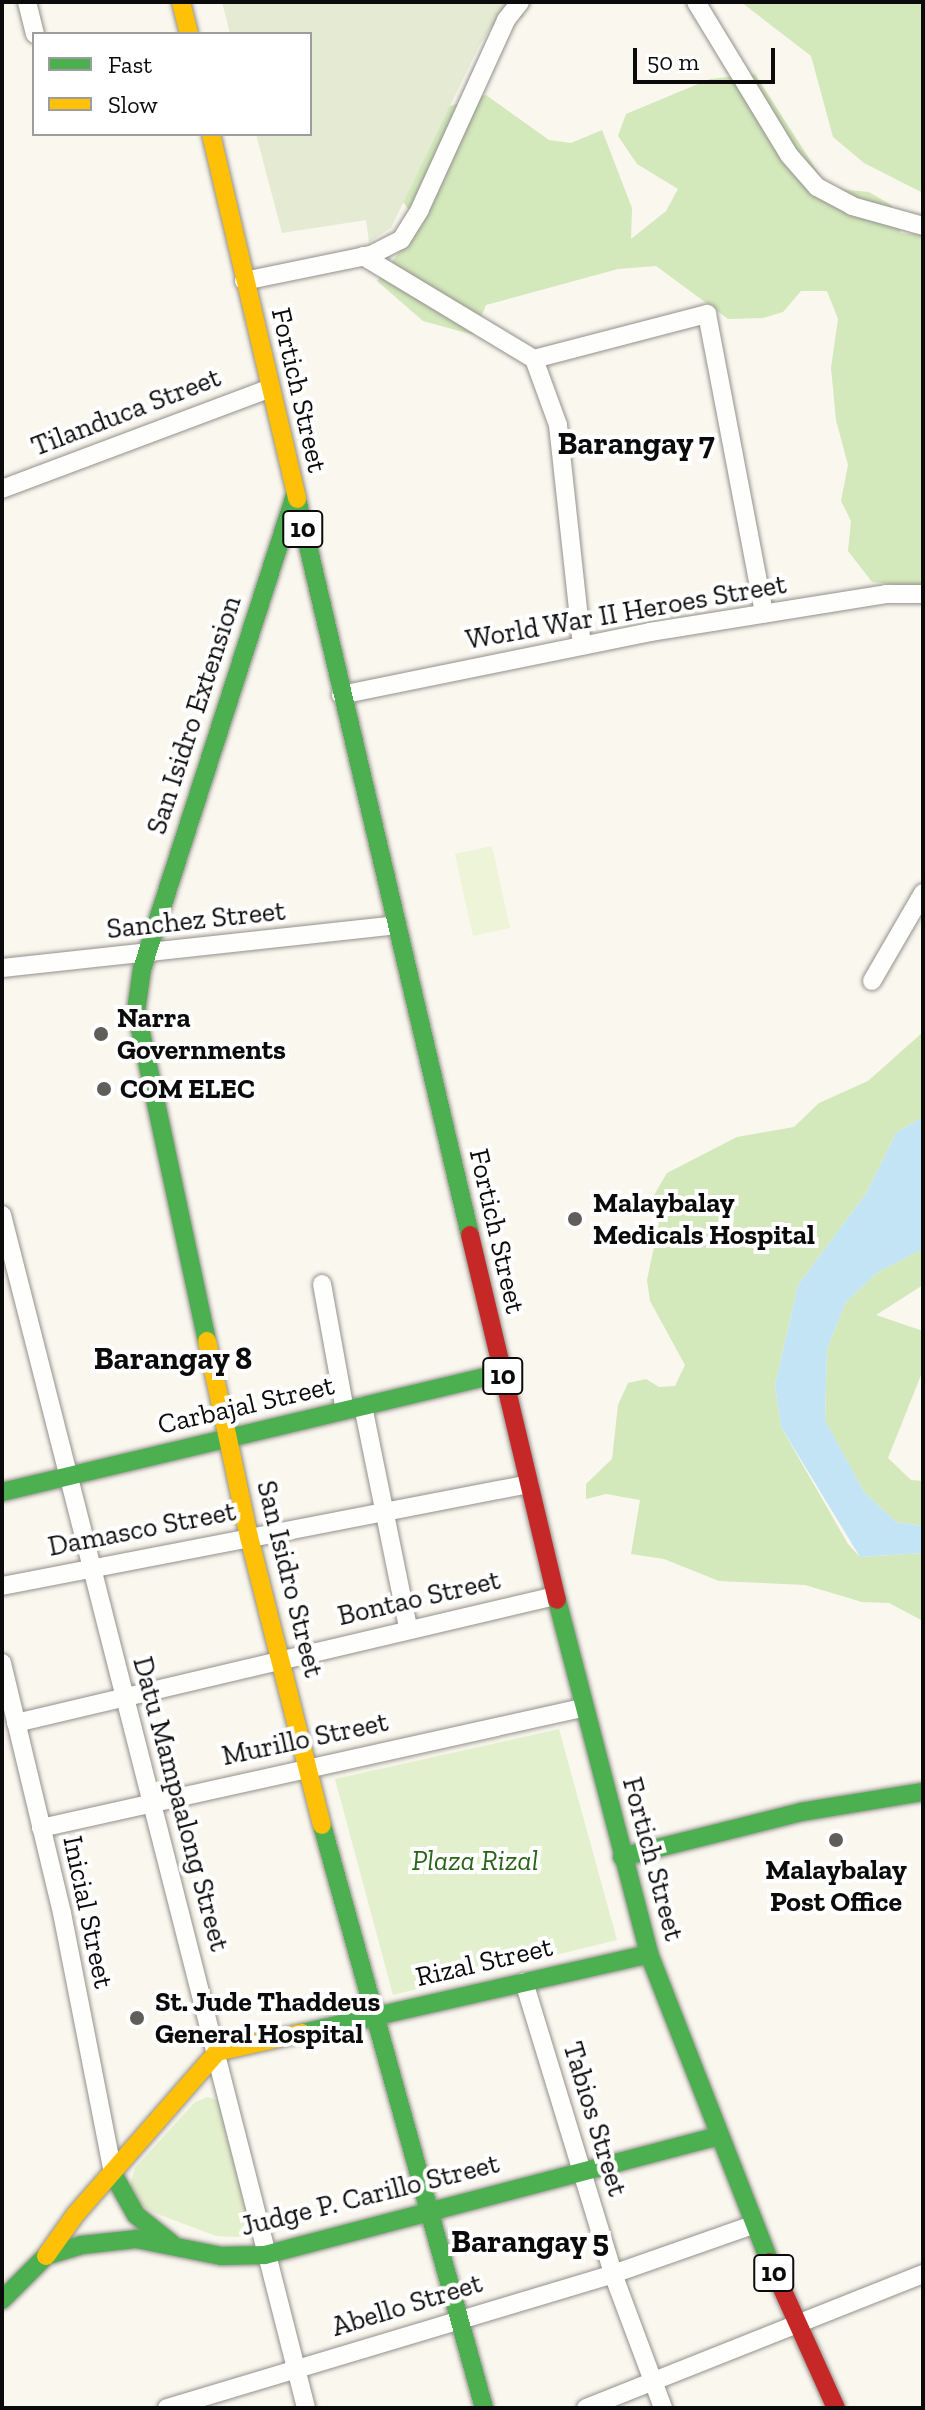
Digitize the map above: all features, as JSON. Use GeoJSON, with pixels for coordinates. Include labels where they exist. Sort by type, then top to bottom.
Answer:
{"type":"FeatureCollection","features":[{"type":"Feature","properties":{"kind":"main road"},"geometry":{"type":"LineString","coordinates":[[181,2],[188,32]]}},
{"type":"Feature","properties":{"kind":"main road","name":"Fortich Street"},"geometry":{"type":"LineString","coordinates":[[211,136],[555,1596],[622,1857],[649,1954],[753,2225],[796,2326],[836,2408]]}},
{"type":"Feature","properties":{"kind":"main road","name":"San Isidro Extension"},"geometry":{"type":"LineString","coordinates":[[147,954],[295,494]]}},
{"type":"Feature","properties":{"kind":"main road","name":"San Isidro Street"},"geometry":{"type":"LineString","coordinates":[[147,954],[136,999],[140,1040],[249,1537],[307,1766],[484,2408]]}},
{"type":"Feature","properties":{"kind":"main road","name":"Carbajal Street"},"geometry":{"type":"LineString","coordinates":[[2,1492],[502,1373]]}},
{"type":"Feature","properties":{"kind":"main road"},"geometry":{"type":"LineString","coordinates":[[622,1857],[801,1812],[923,1792]]}},
{"type":"Feature","properties":{"kind":"main road","name":"Rizal Street"},"geometry":{"type":"LineString","coordinates":[[217,2052],[649,1954]]}},
{"type":"Feature","properties":{"kind":"main road"},"geometry":{"type":"LineString","coordinates":[[2,2300],[46,2256],[217,2052]]}},
{"type":"Feature","properties":{"kind":"main road","name":"Judge P. Carillo Street"},"geometry":{"type":"LineString","coordinates":[[46,2256],[118,2239],[174,2245],[221,2256],[265,2255],[719,2136]]}},
{"type":"Feature","properties":{"kind":"main road"},"geometry":{"type":"LineString","coordinates":[[113,2174],[136,2215],[174,2245]]}},
{"type":"Feature","properties":{"kind":"street"},"geometry":{"type":"LineString","coordinates":[[27,2],[34,32]]}},
{"type":"Feature","properties":{"kind":"street"},"geometry":{"type":"LineString","coordinates":[[244,281],[363,256],[401,240],[414,219],[506,20],[520,2]]}},
{"type":"Feature","properties":{"kind":"street"},"geometry":{"type":"LineString","coordinates":[[696,2],[789,155],[817,187],[866,211],[923,226]]}},
{"type":"Feature","properties":{"kind":"street"},"geometry":{"type":"LineString","coordinates":[[363,256],[534,359],[558,425],[582,646]]}},
{"type":"Feature","properties":{"kind":"street"},"geometry":{"type":"LineString","coordinates":[[534,359],[707,314],[764,614]]}},
{"type":"Feature","properties":{"kind":"street","name":"Tilanduca Street"},"geometry":{"type":"LineString","coordinates":[[2,489],[270,388]]}},
{"type":"Feature","properties":{"kind":"street","name":"World War II Heroes Street"},"geometry":{"type":"LineString","coordinates":[[341,695],[582,646],[764,614],[886,594],[923,594]]}},
{"type":"Feature","properties":{"kind":"street"},"geometry":{"type":"LineString","coordinates":[[872,981],[923,893]]}},
{"type":"Feature","properties":{"kind":"street","name":"Sanchez Street"},"geometry":{"type":"LineString","coordinates":[[2,968],[396,925]]}},
{"type":"Feature","properties":{"kind":"street","name":"Datu Mampaalong Street"},"geometry":{"type":"LineString","coordinates":[[2,1215],[88,1568],[153,1802],[306,2408]]}},
{"type":"Feature","properties":{"kind":"street"},"geometry":{"type":"LineString","coordinates":[[322,1284],[354,1408],[386,1511],[408,1628]]}},
{"type":"Feature","properties":{"kind":"street","name":"Damasco Street"},"geometry":{"type":"LineString","coordinates":[[2,1586],[529,1484]]}},
{"type":"Feature","properties":{"kind":"street","name":"Bontao Street"},"geometry":{"type":"LineString","coordinates":[[16,1723],[408,1628],[555,1596]]}},
{"type":"Feature","properties":{"kind":"street","name":"Inicial Street"},"geometry":{"type":"LineString","coordinates":[[2,1663],[41,1828],[113,2174]]}},
{"type":"Feature","properties":{"kind":"street","name":"Murillo Street"},"geometry":{"type":"LineString","coordinates":[[41,1828],[307,1766],[582,1708]]}},
{"type":"Feature","properties":{"kind":"street","name":"Tabios Street"},"geometry":{"type":"LineString","coordinates":[[524,1982],[613,2274],[663,2408]]}},
{"type":"Feature","properties":{"kind":"street","name":"Abello Street"},"geometry":{"type":"LineString","coordinates":[[167,2408],[613,2274],[753,2225]]}},
{"type":"Feature","properties":{"kind":"street"},"geometry":{"type":"LineString","coordinates":[[586,2408],[923,2274]]}},
{"type":"Feature","properties":{"kind":"green space"},"geometry":{"type":"Polygon","coordinates":[[[222,2],[507,2],[479,46],[391,228],[369,242],[366,220],[282,233],[257,136],[312,136],[312,32],[230,32],[222,2]]]}},
{"type":"Feature","properties":{"kind":"green space"},"geometry":{"type":"Polygon","coordinates":[[[277,2],[523,2],[523,17],[494,28],[471,15],[440,109],[486,95],[549,140],[571,143],[602,130],[632,208],[631,239],[666,211],[678,189],[637,164],[618,136],[626,114],[710,79],[755,74],[828,188],[869,192],[891,205],[901,233],[923,235],[923,588],[872,582],[848,551],[851,521],[841,501],[848,465],[836,420],[831,368],[838,319],[827,291],[801,291],[783,312],[763,318],[728,319],[656,266],[618,269],[486,305],[474,335],[423,321],[377,281],[420,225],[395,191],[312,123],[312,32],[308,32],[277,2]]]}},
{"type":"Feature","properties":{"kind":"green space"},"geometry":{"type":"Polygon","coordinates":[[[741,2],[923,2],[923,193],[864,163],[833,137],[811,56],[741,2]]]}},
{"type":"Feature","properties":{"kind":"green space"},"geometry":{"type":"Polygon","coordinates":[[[492,846],[510,928],[473,936],[455,854],[492,846]]]}},
{"type":"Feature","properties":{"kind":"green space"},"geometry":{"type":"Polygon","coordinates":[[[923,1032],[923,1117],[896,1133],[867,1192],[798,1285],[775,1385],[781,1427],[848,1544],[860,1557],[923,1553],[923,1621],[889,1603],[862,1602],[805,1585],[719,1581],[664,1559],[631,1554],[640,1500],[606,1494],[586,1499],[586,1484],[612,1459],[618,1405],[628,1383],[646,1379],[659,1387],[675,1386],[685,1365],[650,1301],[647,1280],[659,1223],[651,1200],[667,1173],[737,1137],[794,1127],[819,1103],[868,1081],[923,1032]]]}},
{"type":"Feature","properties":{"kind":"green space"},"geometry":{"type":"Polygon","coordinates":[[[923,1249],[923,1285],[876,1315],[923,1331],[923,1370],[888,1458],[911,1480],[923,1481],[923,1526],[896,1522],[864,1492],[825,1421],[827,1349],[846,1302],[878,1272],[923,1249]]]}},
{"type":"Feature","properties":{"kind":"green space","name":"Plaza Rizal"},"geometry":{"type":"Polygon","coordinates":[[[559,1729],[617,1940],[393,1995],[335,1779],[559,1729]]]}},
{"type":"Feature","properties":{"kind":"green space"},"geometry":{"type":"Polygon","coordinates":[[[208,2097],[219,2101],[248,2213],[246,2233],[238,2237],[216,2236],[155,2213],[142,2205],[130,2185],[135,2168],[195,2102],[208,2097]]]}},
{"type":"Feature","properties":{"kind":"water"},"geometry":{"type":"Polygon","coordinates":[[[923,1117],[923,1249],[878,1272],[846,1302],[827,1349],[825,1420],[864,1492],[896,1522],[923,1526],[923,1553],[860,1557],[781,1427],[775,1385],[798,1285],[867,1192],[896,1133],[923,1117]]]}},
{"type":"Feature","properties":{"kind":"traffic: fast"},"geometry":{"type":"LineString","coordinates":[[207,1341],[136,1011],[142,969],[295,494]]}},
{"type":"Feature","properties":{"kind":"traffic: fast"},"geometry":{"type":"LineString","coordinates":[[297,499],[470,1235]]}},
{"type":"Feature","properties":{"kind":"traffic: fast"},"geometry":{"type":"LineString","coordinates":[[2,1492],[502,1373]]}},
{"type":"Feature","properties":{"kind":"traffic: fast"},"geometry":{"type":"LineString","coordinates":[[557,1600],[649,1954],[770,2262]]}},
{"type":"Feature","properties":{"kind":"traffic: fast"},"geometry":{"type":"LineString","coordinates":[[622,1857],[801,1812],[923,1792]]}},
{"type":"Feature","properties":{"kind":"traffic: fast"},"geometry":{"type":"LineString","coordinates":[[322,1825],[484,2408]]}},
{"type":"Feature","properties":{"kind":"traffic: fast"},"geometry":{"type":"LineString","coordinates":[[302,2033],[649,1954]]}},
{"type":"Feature","properties":{"kind":"traffic: fast"},"geometry":{"type":"LineString","coordinates":[[2,2300],[46,2256],[82,2245],[136,2239],[221,2256],[265,2255],[719,2136]]}},
{"type":"Feature","properties":{"kind":"traffic: fast"},"geometry":{"type":"LineString","coordinates":[[113,2174],[136,2215],[171,2243]]}},
{"type":"Feature","properties":{"kind":"traffic: slow"},"geometry":{"type":"LineString","coordinates":[[181,2],[188,32]]}},
{"type":"Feature","properties":{"kind":"traffic: slow"},"geometry":{"type":"LineString","coordinates":[[211,136],[297,499]]}},
{"type":"Feature","properties":{"kind":"traffic: slow"},"geometry":{"type":"LineString","coordinates":[[207,1341],[249,1537],[322,1825]]}},
{"type":"Feature","properties":{"kind":"traffic: slow"},"geometry":{"type":"LineString","coordinates":[[46,2256],[75,2215],[217,2052],[302,2033]]}},
{"type":"Feature","properties":{"kind":"traffic: jam"},"geometry":{"type":"LineString","coordinates":[[470,1235],[557,1600]]}},
{"type":"Feature","properties":{"kind":"traffic: jam"},"geometry":{"type":"LineString","coordinates":[[770,2262],[836,2408]]}},
{"type":"Feature","properties":{"kind":"place","name":"Narra Governments"},"geometry":{"type":"Point","coordinates":[101,1034]}},
{"type":"Feature","properties":{"kind":"place","name":"COM ELEC"},"geometry":{"type":"Point","coordinates":[104,1089]}},
{"type":"Feature","properties":{"kind":"place","name":"Malaybalay Medicals Hospital"},"geometry":{"type":"Point","coordinates":[575,1219]}},
{"type":"Feature","properties":{"kind":"place","name":"Malaybalay Post Office"},"geometry":{"type":"Point","coordinates":[836,1840]}},
{"type":"Feature","properties":{"kind":"place","name":"St. Jude Thaddeus General Hospital"},"geometry":{"type":"Point","coordinates":[137,2018]}},
{"type":"Feature","properties":{"kind":"district","name":"Barangay 7"},"geometry":{"type":"Point","coordinates":[636,443]}},
{"type":"Feature","properties":{"kind":"district","name":"Barangay 8"},"geometry":{"type":"Point","coordinates":[173,1358]}},
{"type":"Feature","properties":{"kind":"district","name":"Barangay 5"},"geometry":{"type":"Point","coordinates":[530,2241]}}]}
